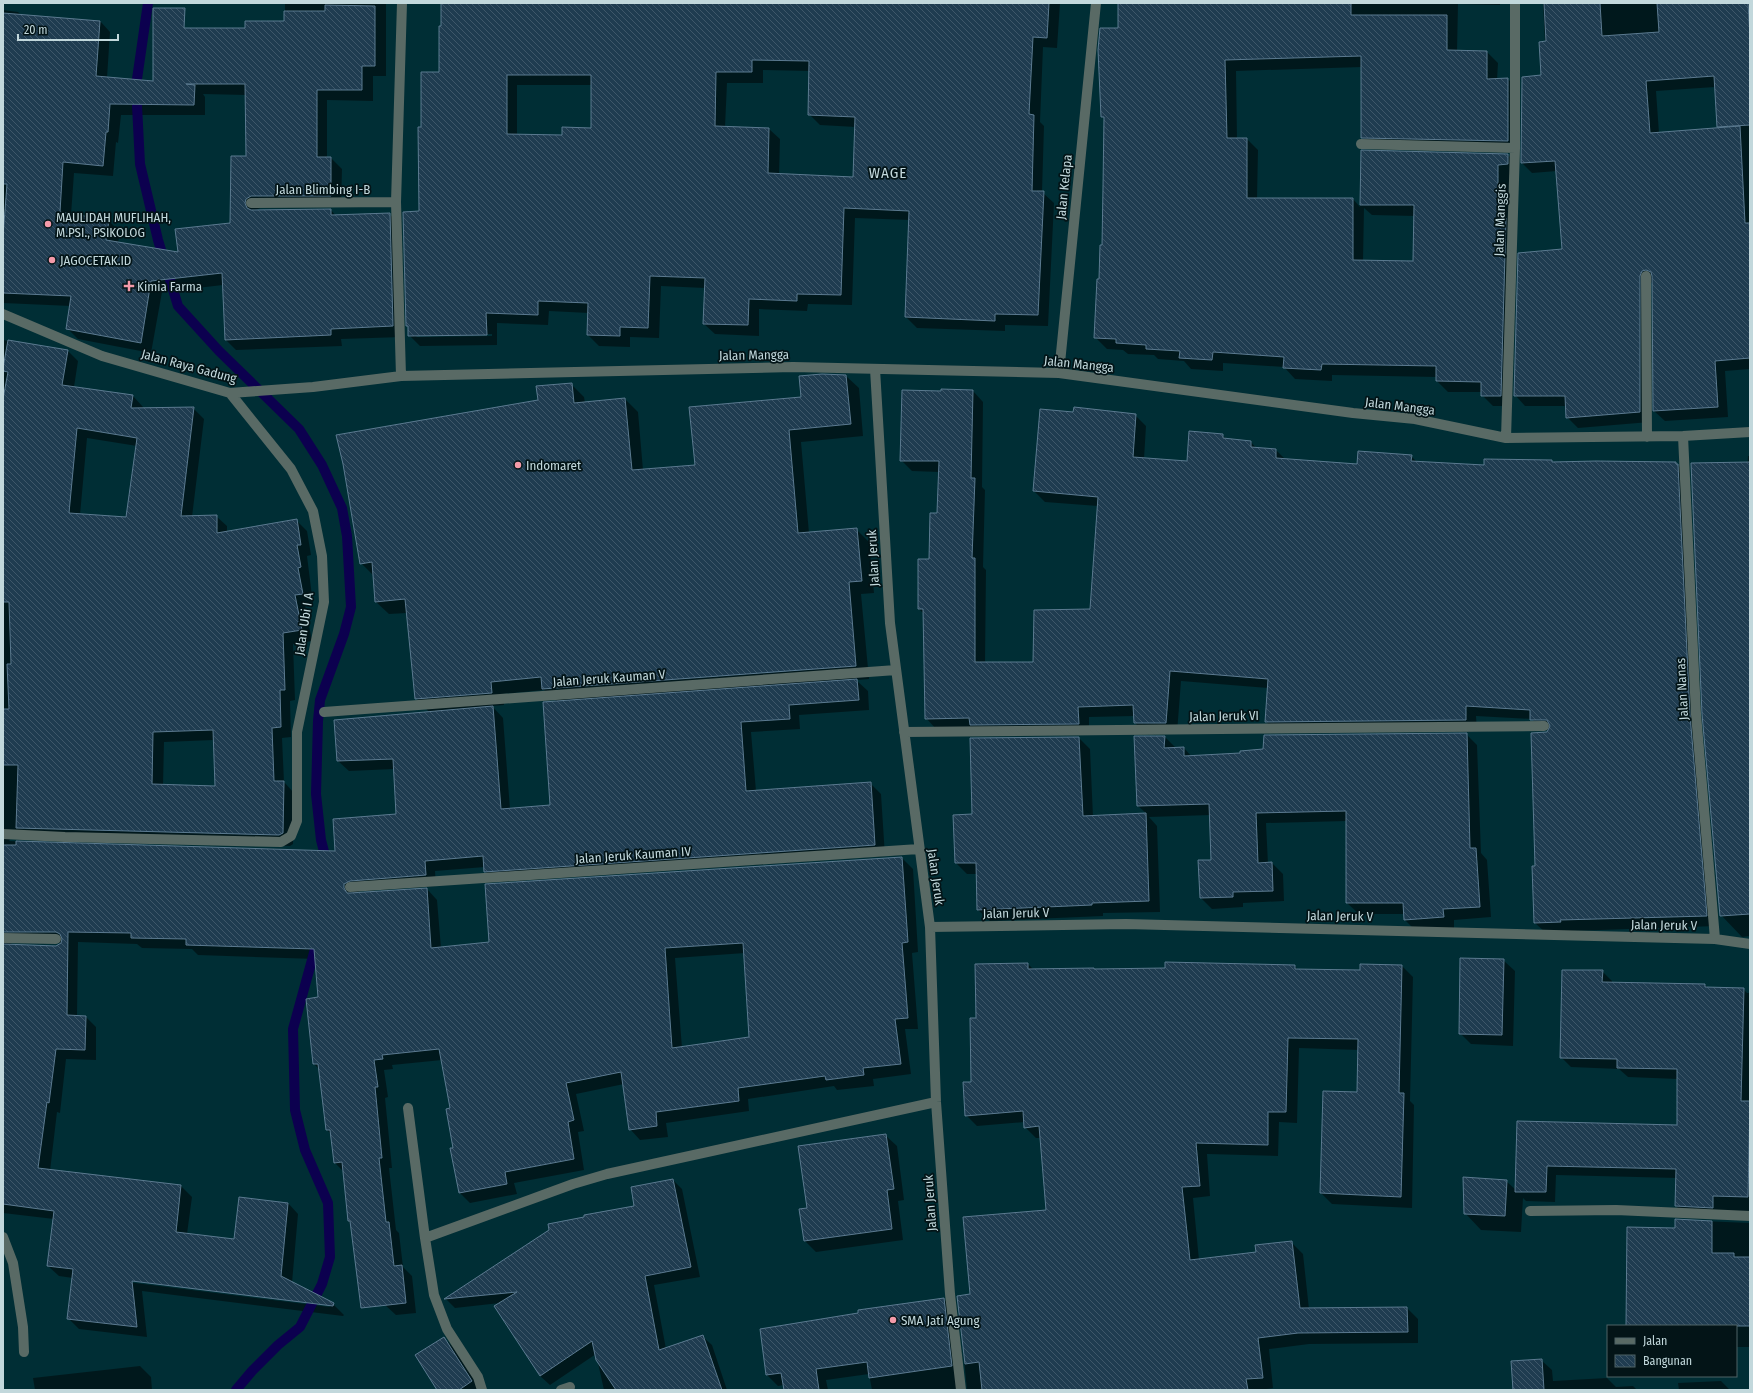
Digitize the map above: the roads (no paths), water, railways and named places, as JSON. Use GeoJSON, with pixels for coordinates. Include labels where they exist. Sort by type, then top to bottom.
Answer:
{"type":"FeatureCollection","features":[{"type":"Feature","properties":{"kind":"street"},"geometry":{"type":"LineString","coordinates":[[401,376],[396,202],[402,3]]}},
{"type":"Feature","properties":{"kind":"street","name":"Jalan Kelapa"},"geometry":{"type":"LineString","coordinates":[[1059,373],[1096,3]]}},
{"type":"Feature","properties":{"kind":"street","name":"Jalan Manggis"},"geometry":{"type":"LineString","coordinates":[[1506,438],[1515,148],[1515,3]]}},
{"type":"Feature","properties":{"kind":"street"},"geometry":{"type":"LineString","coordinates":[[1361,144],[1515,148]]}},
{"type":"Feature","properties":{"kind":"street","name":"Jalan Blimbing I-B"},"geometry":{"type":"LineString","coordinates":[[251,203],[396,202]]}},
{"type":"Feature","properties":{"kind":"street"},"geometry":{"type":"LineString","coordinates":[[1646,276],[1647,437]]}},
{"type":"Feature","properties":{"kind":"street","name":"Jalan Raya Gadung"},"geometry":{"type":"LineString","coordinates":[[3,314],[102,356],[230,393],[312,387],[401,376]]}},
{"type":"Feature","properties":{"kind":"street","name":"Jalan Mangga"},"geometry":{"type":"LineString","coordinates":[[401,376],[793,367],[1059,373],[1345,412],[1415,419],[1506,438],[1647,437],[1750,432]]}},
{"type":"Feature","properties":{"kind":"street","name":"Jalan Jeruk"},"geometry":{"type":"LineString","coordinates":[[875,368],[890,623],[930,927],[936,1102],[950,1294],[961,1390]]}},
{"type":"Feature","properties":{"kind":"street","name":"Jalan Ubi I A"},"geometry":{"type":"LineString","coordinates":[[3,834],[65,837],[281,842],[291,836],[297,821],[297,732],[324,602],[322,556],[313,511],[290,469],[230,393]]}},
{"type":"Feature","properties":{"kind":"street","name":"Jalan Nanas"},"geometry":{"type":"LineString","coordinates":[[1683,436],[1696,714],[1715,939]]}},
{"type":"Feature","properties":{"kind":"street","name":"Jalan Jeruk Kauman V"},"geometry":{"type":"LineString","coordinates":[[324,712],[896,670]]}},
{"type":"Feature","properties":{"kind":"street","name":"Jalan Jeruk VI"},"geometry":{"type":"LineString","coordinates":[[904,732],[1544,726]]}},
{"type":"Feature","properties":{"kind":"street","name":"Jalan Jeruk Kauman IV"},"geometry":{"type":"LineString","coordinates":[[350,887],[919,849]]}},
{"type":"Feature","properties":{"kind":"street","name":"Jalan Jeruk V"},"geometry":{"type":"LineString","coordinates":[[930,927],[1126,924],[1715,939],[1750,944]]}},
{"type":"Feature","properties":{"kind":"street"},"geometry":{"type":"LineString","coordinates":[[3,938],[56,939]]}},
{"type":"Feature","properties":{"kind":"street"},"geometry":{"type":"LineString","coordinates":[[424,1238],[573,1184],[607,1174],[936,1102]]}},
{"type":"Feature","properties":{"kind":"street"},"geometry":{"type":"LineString","coordinates":[[408,1108],[424,1238],[434,1295],[447,1329],[478,1377],[482,1390]]}},
{"type":"Feature","properties":{"kind":"street"},"geometry":{"type":"LineString","coordinates":[[1530,1211],[1616,1210],[1750,1216]]}},
{"type":"Feature","properties":{"kind":"street"},"geometry":{"type":"LineString","coordinates":[[3,1238],[13,1263],[23,1327],[24,1352]]}},
{"type":"Feature","properties":{"kind":"waterway"},"geometry":{"type":"LineString","coordinates":[[148,3],[136,86],[140,164],[158,240],[178,306],[219,351],[299,429],[322,465],[342,508],[347,536],[351,607],[344,634],[320,700],[318,721],[316,794],[321,840],[327,863]]}},
{"type":"Feature","properties":{"kind":"waterway"},"geometry":{"type":"LineString","coordinates":[[236,1390],[252,1371],[278,1345],[300,1327],[322,1284],[330,1257],[328,1203],[305,1150],[295,1110],[293,1029],[318,938]]}},
{"type":"Feature","properties":{"kind":"place","name":"MAULIDAH MUFLIHAH, M.PSI., PSIKOLOG"},"geometry":{"type":"Point","coordinates":[48,224]}},
{"type":"Feature","properties":{"kind":"place","name":"JAGOCETAK.ID"},"geometry":{"type":"Point","coordinates":[52,260]}},
{"type":"Feature","properties":{"kind":"place","name":"Kimia Farma"},"geometry":{"type":"Point","coordinates":[129,286]}},
{"type":"Feature","properties":{"kind":"place","name":"Indomaret"},"geometry":{"type":"Point","coordinates":[518,465]}},
{"type":"Feature","properties":{"kind":"place","name":"SMA Jati Agung"},"geometry":{"type":"Point","coordinates":[893,1320]}},
{"type":"Feature","properties":{"kind":"district","name":"WAGE"},"geometry":{"type":"Point","coordinates":[888,173]}}]}
